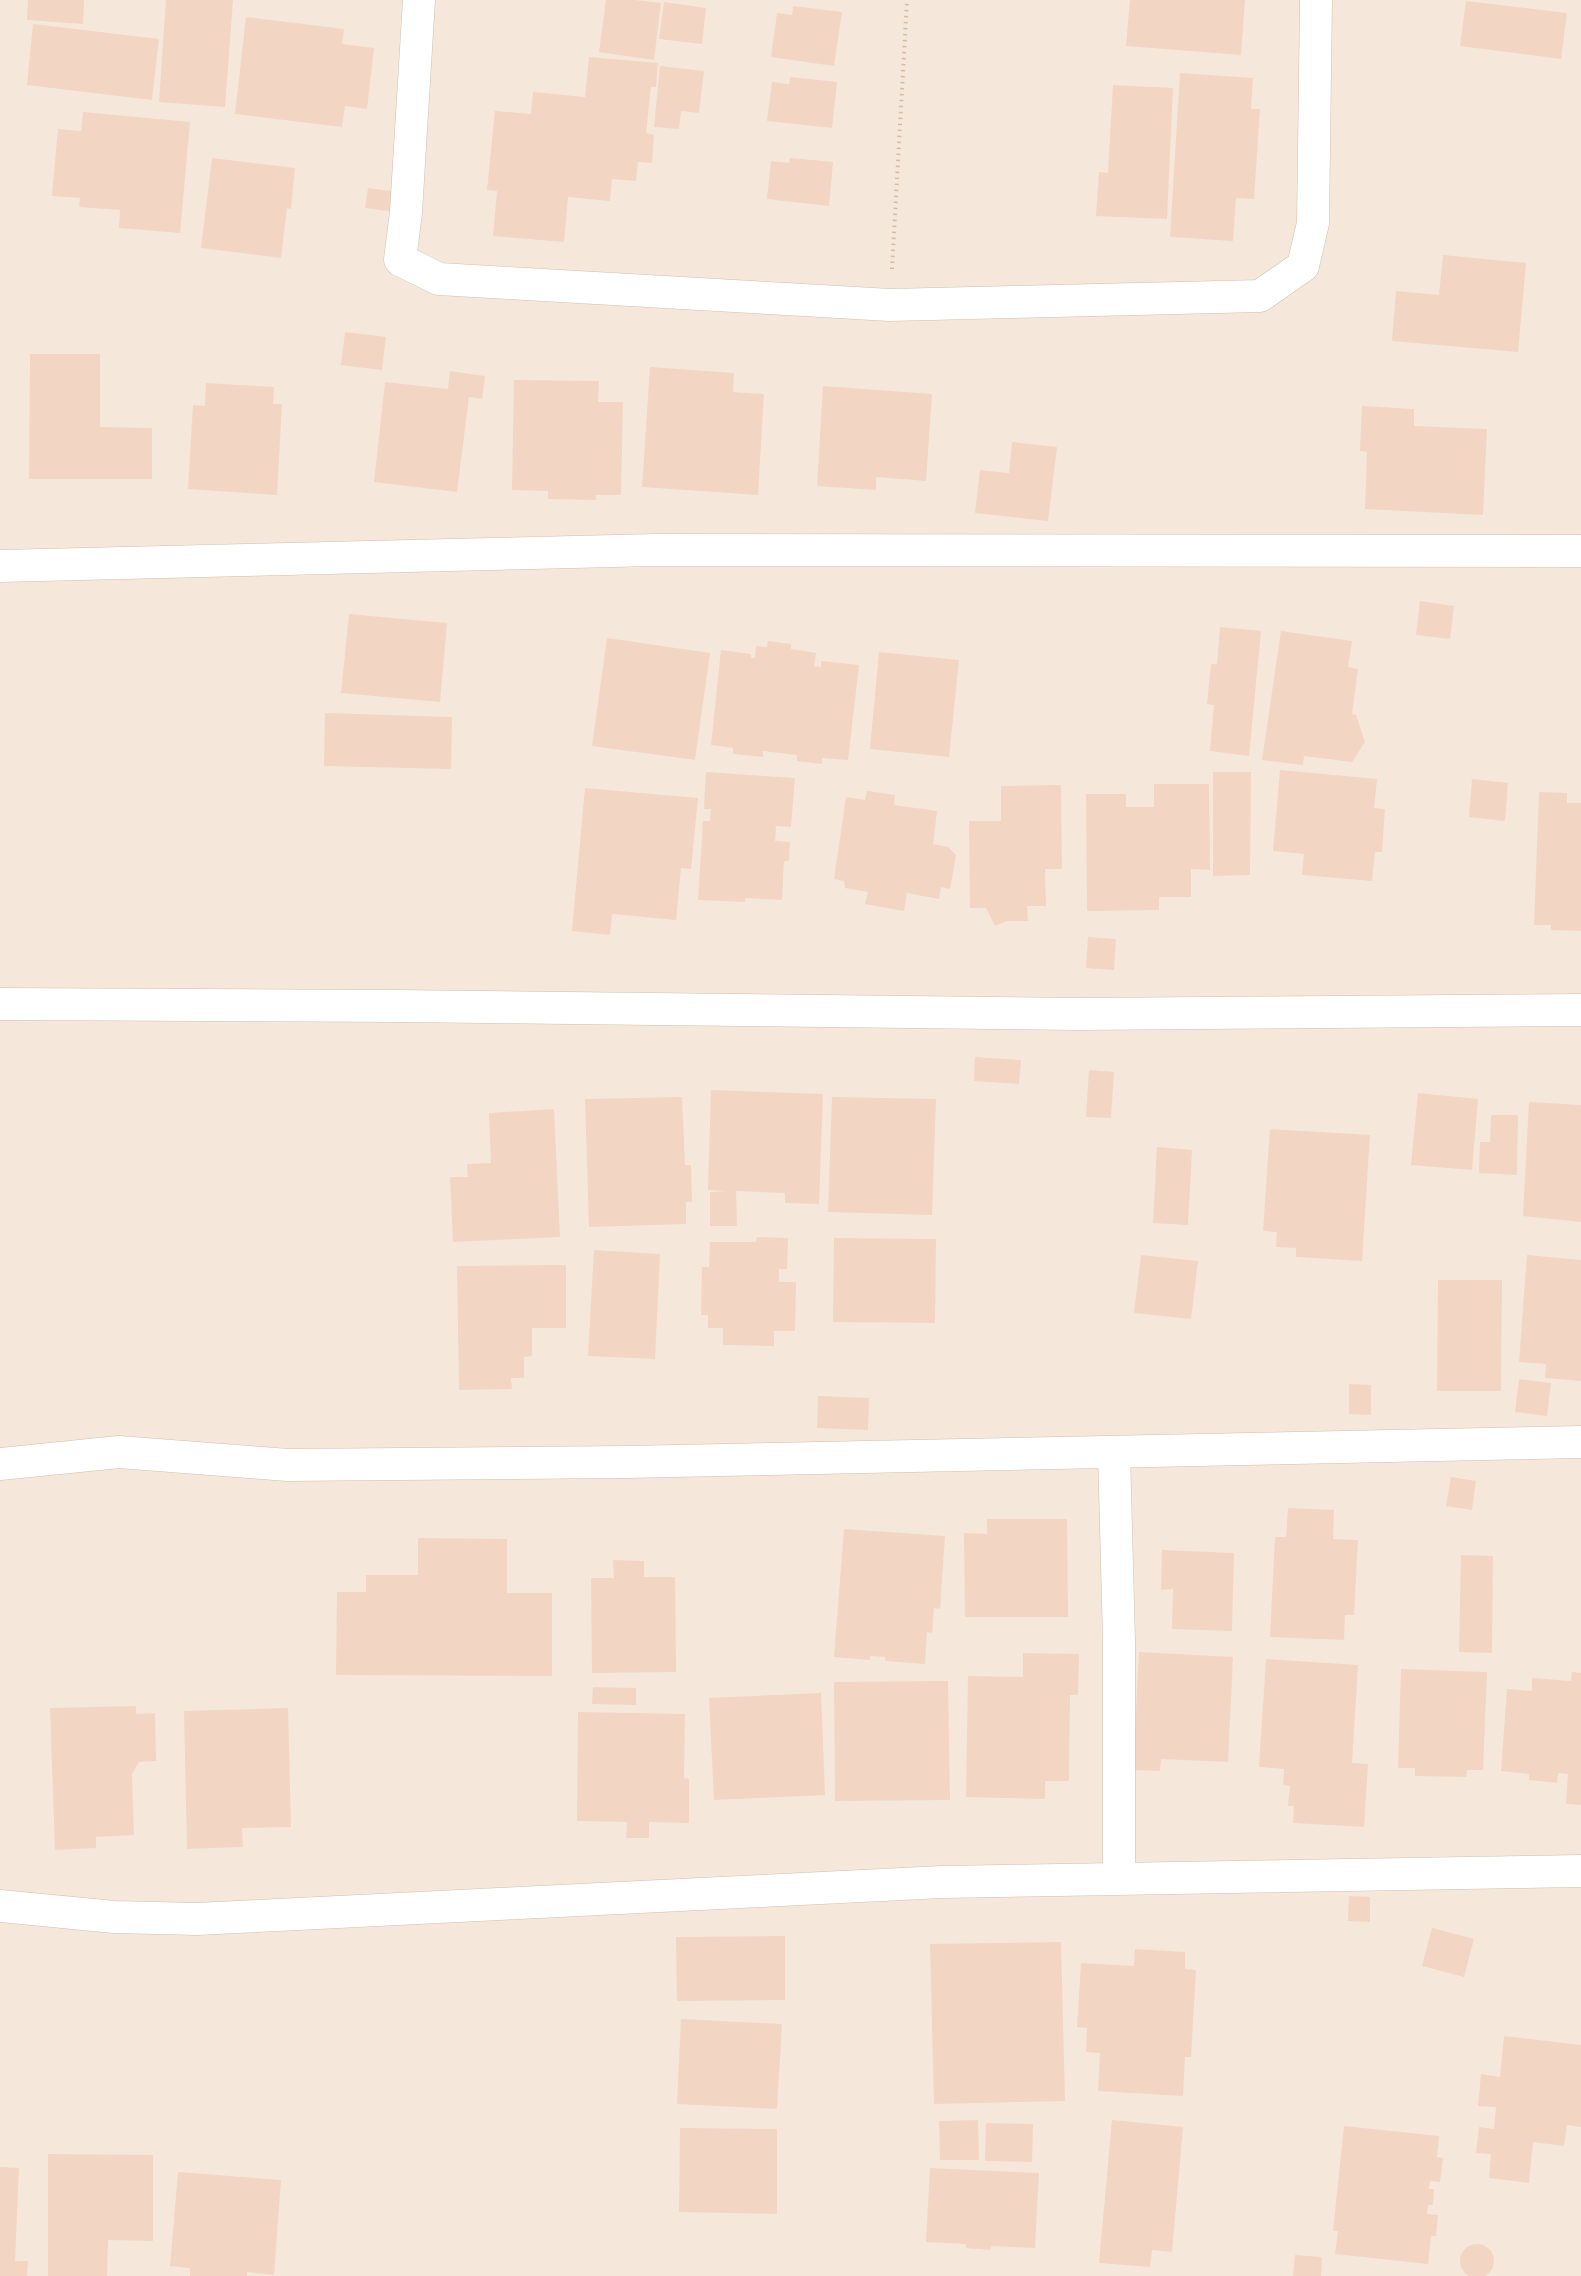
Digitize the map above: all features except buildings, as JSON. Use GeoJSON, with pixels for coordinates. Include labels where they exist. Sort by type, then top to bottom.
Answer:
{"type":"FeatureCollection","features":[{"type":"Feature","properties":{"kind":"street"},"geometry":{"type":"LineString","coordinates":[[419,0],[406,212],[400,260],[440,279],[890,305],[1260,296],[1303,266],[1313,223],[1316,0]]}},
{"type":"Feature","properties":{"kind":"street"},"geometry":{"type":"LineString","coordinates":[[0,566],[655,550],[1581,551]]}},
{"type":"Feature","properties":{"kind":"street"},"geometry":{"type":"LineString","coordinates":[[0,1004],[1078,1014],[1581,1010]]}},
{"type":"Feature","properties":{"kind":"street"},"geometry":{"type":"LineString","coordinates":[[0,1464],[119,1452],[299,1465],[627,1462],[1581,1442]]}},
{"type":"Feature","properties":{"kind":"street"},"geometry":{"type":"LineString","coordinates":[[1114,1452],[1119,1640],[1119,1879]]}},
{"type":"Feature","properties":{"kind":"street"},"geometry":{"type":"LineString","coordinates":[[0,1906],[114,1917],[197,1919],[942,1882],[1581,1871]]}},
{"type":"Feature","properties":{"kind":"path"},"geometry":{"type":"LineString","coordinates":[[890,305],[907,0]]}},
{"type":"Feature","properties":{"kind":"shaded area"},"geometry":{"type":"Polygon","coordinates":[[[0,0],[1581,0],[1581,2276],[0,2276],[0,0]]]}}]}
